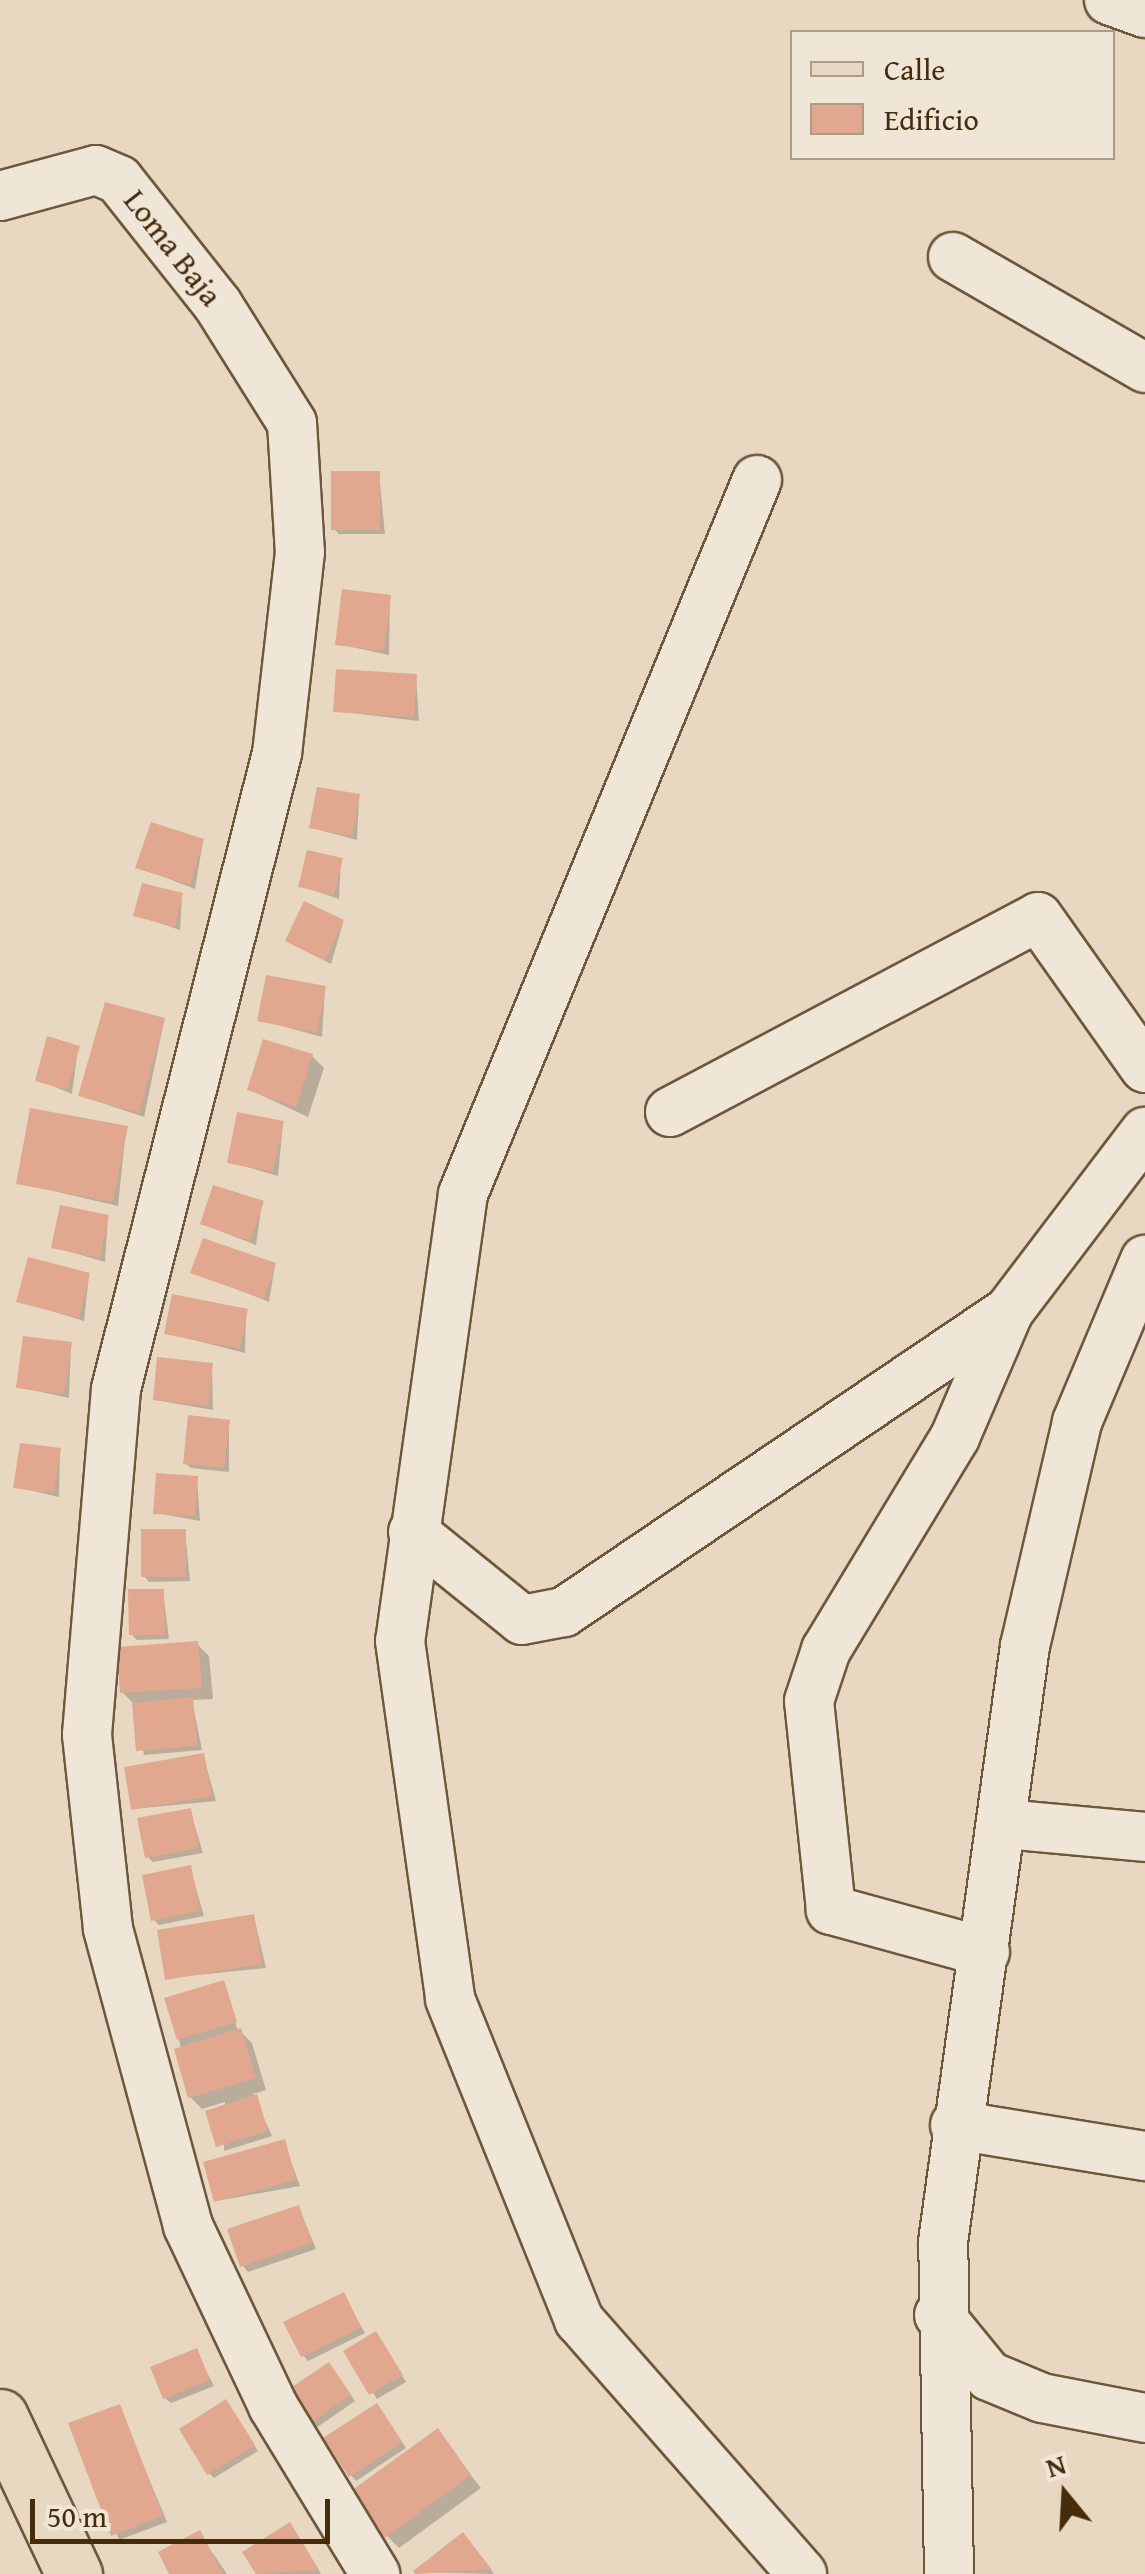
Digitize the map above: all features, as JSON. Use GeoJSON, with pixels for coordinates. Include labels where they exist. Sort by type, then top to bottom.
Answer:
{"type":"FeatureCollection","features":[{"type":"Feature","properties":{"kind":"main road"},"geometry":{"type":"LineString","coordinates":[[0,2417],[74,2574]]}},
{"type":"Feature","properties":{"kind":"street"},"geometry":{"type":"LineString","coordinates":[[1109,0],[1145,13]]}},
{"type":"Feature","properties":{"kind":"street","name":"Loma Baja"},"geometry":{"type":"LineString","coordinates":[[0,196],[96,170],[120,180],[218,305],[292,423],[300,552],[277,753],[116,1388],[87,1736],[108,1929],[188,2226],[273,2406],[375,2574]]}},
{"type":"Feature","properties":{"kind":"street"},"geometry":{"type":"LineString","coordinates":[[952,257],[1145,368]]}},
{"type":"Feature","properties":{"kind":"street"},"geometry":{"type":"LineString","coordinates":[[757,480],[462,1194],[400,1641],[450,1999],[579,2320],[802,2574]]}},
{"type":"Feature","properties":{"kind":"street"},"geometry":{"type":"LineString","coordinates":[[670,1112],[1038,916],[1145,1068]]}},
{"type":"Feature","properties":{"kind":"street"},"geometry":{"type":"LineString","coordinates":[[985,1952],[831,1910],[809,1701],[826,1650],[955,1437],[1009,1312],[1145,1132]]}},
{"type":"Feature","properties":{"kind":"street"},"geometry":{"type":"LineString","coordinates":[[949,2574],[939,2315],[955,2124],[1005,1824],[1025,1646],[1063,1478],[1108,1336],[1145,1260]]}},
{"type":"Feature","properties":{"kind":"street"},"geometry":{"type":"LineString","coordinates":[[413,1532],[522,1620],[564,1612],[1009,1312]]}},
{"type":"Feature","properties":{"kind":"street"},"geometry":{"type":"LineString","coordinates":[[1005,1824],[1145,1837]]}},
{"type":"Feature","properties":{"kind":"street"},"geometry":{"type":"LineString","coordinates":[[955,2124],[1145,2156]]}},
{"type":"Feature","properties":{"kind":"street"},"geometry":{"type":"LineString","coordinates":[[939,2315],[989,2376],[1042,2398],[1145,2418]]}},
{"type":"Feature","properties":{"kind":"building"},"geometry":{"type":"Polygon","coordinates":[[[331,471],[380,471],[380,530],[331,530],[331,471]]]}},
{"type":"Feature","properties":{"kind":"building"},"geometry":{"type":"Polygon","coordinates":[[[342,589],[391,595],[384,651],[335,645],[342,589]]]}},
{"type":"Feature","properties":{"kind":"building"},"geometry":{"type":"Polygon","coordinates":[[[336,669],[417,674],[414,717],[333,712],[336,669]]]}},
{"type":"Feature","properties":{"kind":"building"},"geometry":{"type":"Polygon","coordinates":[[[317,787],[360,794],[352,836],[309,828],[317,787]]]}},
{"type":"Feature","properties":{"kind":"building"},"geometry":{"type":"Polygon","coordinates":[[[151,822],[204,839],[190,885],[135,868],[151,822]]]}},
{"type":"Feature","properties":{"kind":"building"},"geometry":{"type":"Polygon","coordinates":[[[307,850],[343,858],[334,895],[298,887],[307,850]]]}},
{"type":"Feature","properties":{"kind":"building"},"geometry":{"type":"Polygon","coordinates":[[[142,883],[183,893],[175,927],[133,916],[142,883]]]}},
{"type":"Feature","properties":{"kind":"building"},"geometry":{"type":"Polygon","coordinates":[[[304,901],[344,920],[325,961],[285,941],[304,901]]]}},
{"type":"Feature","properties":{"kind":"building"},"geometry":{"type":"Polygon","coordinates":[[[266,975],[326,986],[317,1033],[257,1021],[266,975]]]}},
{"type":"Feature","properties":{"kind":"building"},"geometry":{"type":"Polygon","coordinates":[[[105,1002],[165,1018],[139,1113],[78,1096],[105,1002]]]}},
{"type":"Feature","properties":{"kind":"building"},"geometry":{"type":"Polygon","coordinates":[[[47,1036],[80,1046],[67,1090],[35,1081],[47,1036]]]}},
{"type":"Feature","properties":{"kind":"building"},"geometry":{"type":"Polygon","coordinates":[[[263,1039],[313,1054],[296,1107],[247,1090],[263,1039]]]}},
{"type":"Feature","properties":{"kind":"building"},"geometry":{"type":"Polygon","coordinates":[[[30,1108],[128,1126],[113,1202],[16,1184],[30,1108]]]}},
{"type":"Feature","properties":{"kind":"building"},"geometry":{"type":"Polygon","coordinates":[[[237,1112],[284,1121],[273,1172],[227,1163],[237,1112]]]}},
{"type":"Feature","properties":{"kind":"building"},"geometry":{"type":"Polygon","coordinates":[[[213,1185],[264,1201],[250,1241],[200,1224],[213,1185]]]}},
{"type":"Feature","properties":{"kind":"building"},"geometry":{"type":"Polygon","coordinates":[[[60,1205],[109,1215],[100,1258],[51,1248],[60,1205]]]}},
{"type":"Feature","properties":{"kind":"building"},"geometry":{"type":"Polygon","coordinates":[[[203,1238],[276,1263],[264,1299],[190,1273],[203,1238]]]}},
{"type":"Feature","properties":{"kind":"building"},"geometry":{"type":"Polygon","coordinates":[[[28,1257],[90,1273],[79,1318],[16,1302],[28,1257]]]}},
{"type":"Feature","properties":{"kind":"building"},"geometry":{"type":"Polygon","coordinates":[[[172,1294],[248,1309],[240,1349],[164,1334],[172,1294]]]}},
{"type":"Feature","properties":{"kind":"building"},"geometry":{"type":"Polygon","coordinates":[[[23,1336],[72,1342],[64,1394],[16,1388],[23,1336]]]}},
{"type":"Feature","properties":{"kind":"building"},"geometry":{"type":"Polygon","coordinates":[[[157,1357],[213,1363],[208,1406],[153,1400],[157,1357]]]}},
{"type":"Feature","properties":{"kind":"building"},"geometry":{"type":"Polygon","coordinates":[[[188,1415],[230,1420],[224,1468],[183,1464],[188,1415]]]}},
{"type":"Feature","properties":{"kind":"building"},"geometry":{"type":"Polygon","coordinates":[[[20,1443],[61,1448],[54,1493],[13,1488],[20,1443]]]}},
{"type":"Feature","properties":{"kind":"building"},"geometry":{"type":"Polygon","coordinates":[[[156,1473],[198,1476],[195,1516],[153,1514],[156,1473]]]}},
{"type":"Feature","properties":{"kind":"building"},"geometry":{"type":"Polygon","coordinates":[[[141,1529],[186,1529],[186,1577],[141,1577],[141,1529]]]}},
{"type":"Feature","properties":{"kind":"building"},"geometry":{"type":"Polygon","coordinates":[[[128,1589],[164,1589],[165,1635],[129,1635],[128,1589]]]}},
{"type":"Feature","properties":{"kind":"building"},"geometry":{"type":"Polygon","coordinates":[[[198,1641],[202,1688],[120,1693],[117,1647],[198,1641]]]}},
{"type":"Feature","properties":{"kind":"building"},"geometry":{"type":"Polygon","coordinates":[[[193,1697],[197,1746],[136,1751],[132,1703],[193,1697]]]}},
{"type":"Feature","properties":{"kind":"building"},"geometry":{"type":"Polygon","coordinates":[[[204,1753],[212,1796],[131,1810],[124,1767],[204,1753]]]}},
{"type":"Feature","properties":{"kind":"building"},"geometry":{"type":"Polygon","coordinates":[[[191,1808],[199,1848],[145,1858],[137,1818],[191,1808]]]}},
{"type":"Feature","properties":{"kind":"building"},"geometry":{"type":"Polygon","coordinates":[[[191,1865],[200,1911],[151,1921],[142,1875],[191,1865]]]}},
{"type":"Feature","properties":{"kind":"building"},"geometry":{"type":"Polygon","coordinates":[[[254,1914],[262,1964],[165,1980],[157,1930],[254,1914]]]}},
{"type":"Feature","properties":{"kind":"building"},"geometry":{"type":"Polygon","coordinates":[[[224,1980],[237,2022],[177,2040],[164,1998],[224,1980]]]}},
{"type":"Feature","properties":{"kind":"building"},"geometry":{"type":"Polygon","coordinates":[[[241,2028],[256,2078],[188,2098],[174,2049],[241,2028]]]}},
{"type":"Feature","properties":{"kind":"building"},"geometry":{"type":"Polygon","coordinates":[[[257,2094],[268,2131],[216,2147],[205,2111],[257,2094]]]}},
{"type":"Feature","properties":{"kind":"building"},"geometry":{"type":"Polygon","coordinates":[[[285,2139],[296,2180],[214,2202],[203,2162],[285,2139]]]}},
{"type":"Feature","properties":{"kind":"building"},"geometry":{"type":"Polygon","coordinates":[[[299,2205],[312,2243],[240,2267],[227,2229],[299,2205]]]}},
{"type":"Feature","properties":{"kind":"building"},"geometry":{"type":"Polygon","coordinates":[[[344,2292],[361,2327],[301,2357],[283,2322],[344,2292]]]}},
{"type":"Feature","properties":{"kind":"building"},"geometry":{"type":"Polygon","coordinates":[[[376,2331],[403,2375],[369,2395],[343,2351],[376,2331]]]}},
{"type":"Feature","properties":{"kind":"building"},"geometry":{"type":"Polygon","coordinates":[[[197,2348],[210,2380],[163,2399],[150,2367],[197,2348]]]}},
{"type":"Feature","properties":{"kind":"building"},"geometry":{"type":"Polygon","coordinates":[[[329,2362],[351,2395],[309,2424],[286,2391],[329,2362]]]}},
{"type":"Feature","properties":{"kind":"building"},"geometry":{"type":"Polygon","coordinates":[[[226,2399],[255,2445],[207,2475],[179,2429],[226,2399]]]}},
{"type":"Feature","properties":{"kind":"building"},"geometry":{"type":"Polygon","coordinates":[[[377,2403],[402,2442],[349,2477],[323,2438],[377,2403]]]}},
{"type":"Feature","properties":{"kind":"building"},"geometry":{"type":"Polygon","coordinates":[[[120,2404],[163,2516],[111,2536],[68,2423],[120,2404]]]}},
{"type":"Feature","properties":{"kind":"building"},"geometry":{"type":"Polygon","coordinates":[[[438,2428],[471,2475],[385,2538],[351,2491],[438,2428]]]}},
{"type":"Feature","properties":{"kind":"building"},"geometry":{"type":"Polygon","coordinates":[[[290,2522],[319,2570],[256,2574],[242,2552],[290,2522]]]}},
{"type":"Feature","properties":{"kind":"building"},"geometry":{"type":"Polygon","coordinates":[[[200,2530],[223,2574],[169,2574],[158,2552],[200,2530]]]}},
{"type":"Feature","properties":{"kind":"building"},"geometry":{"type":"Polygon","coordinates":[[[463,2532],[492,2570],[415,2574],[413,2571],[463,2532]]]}}]}
